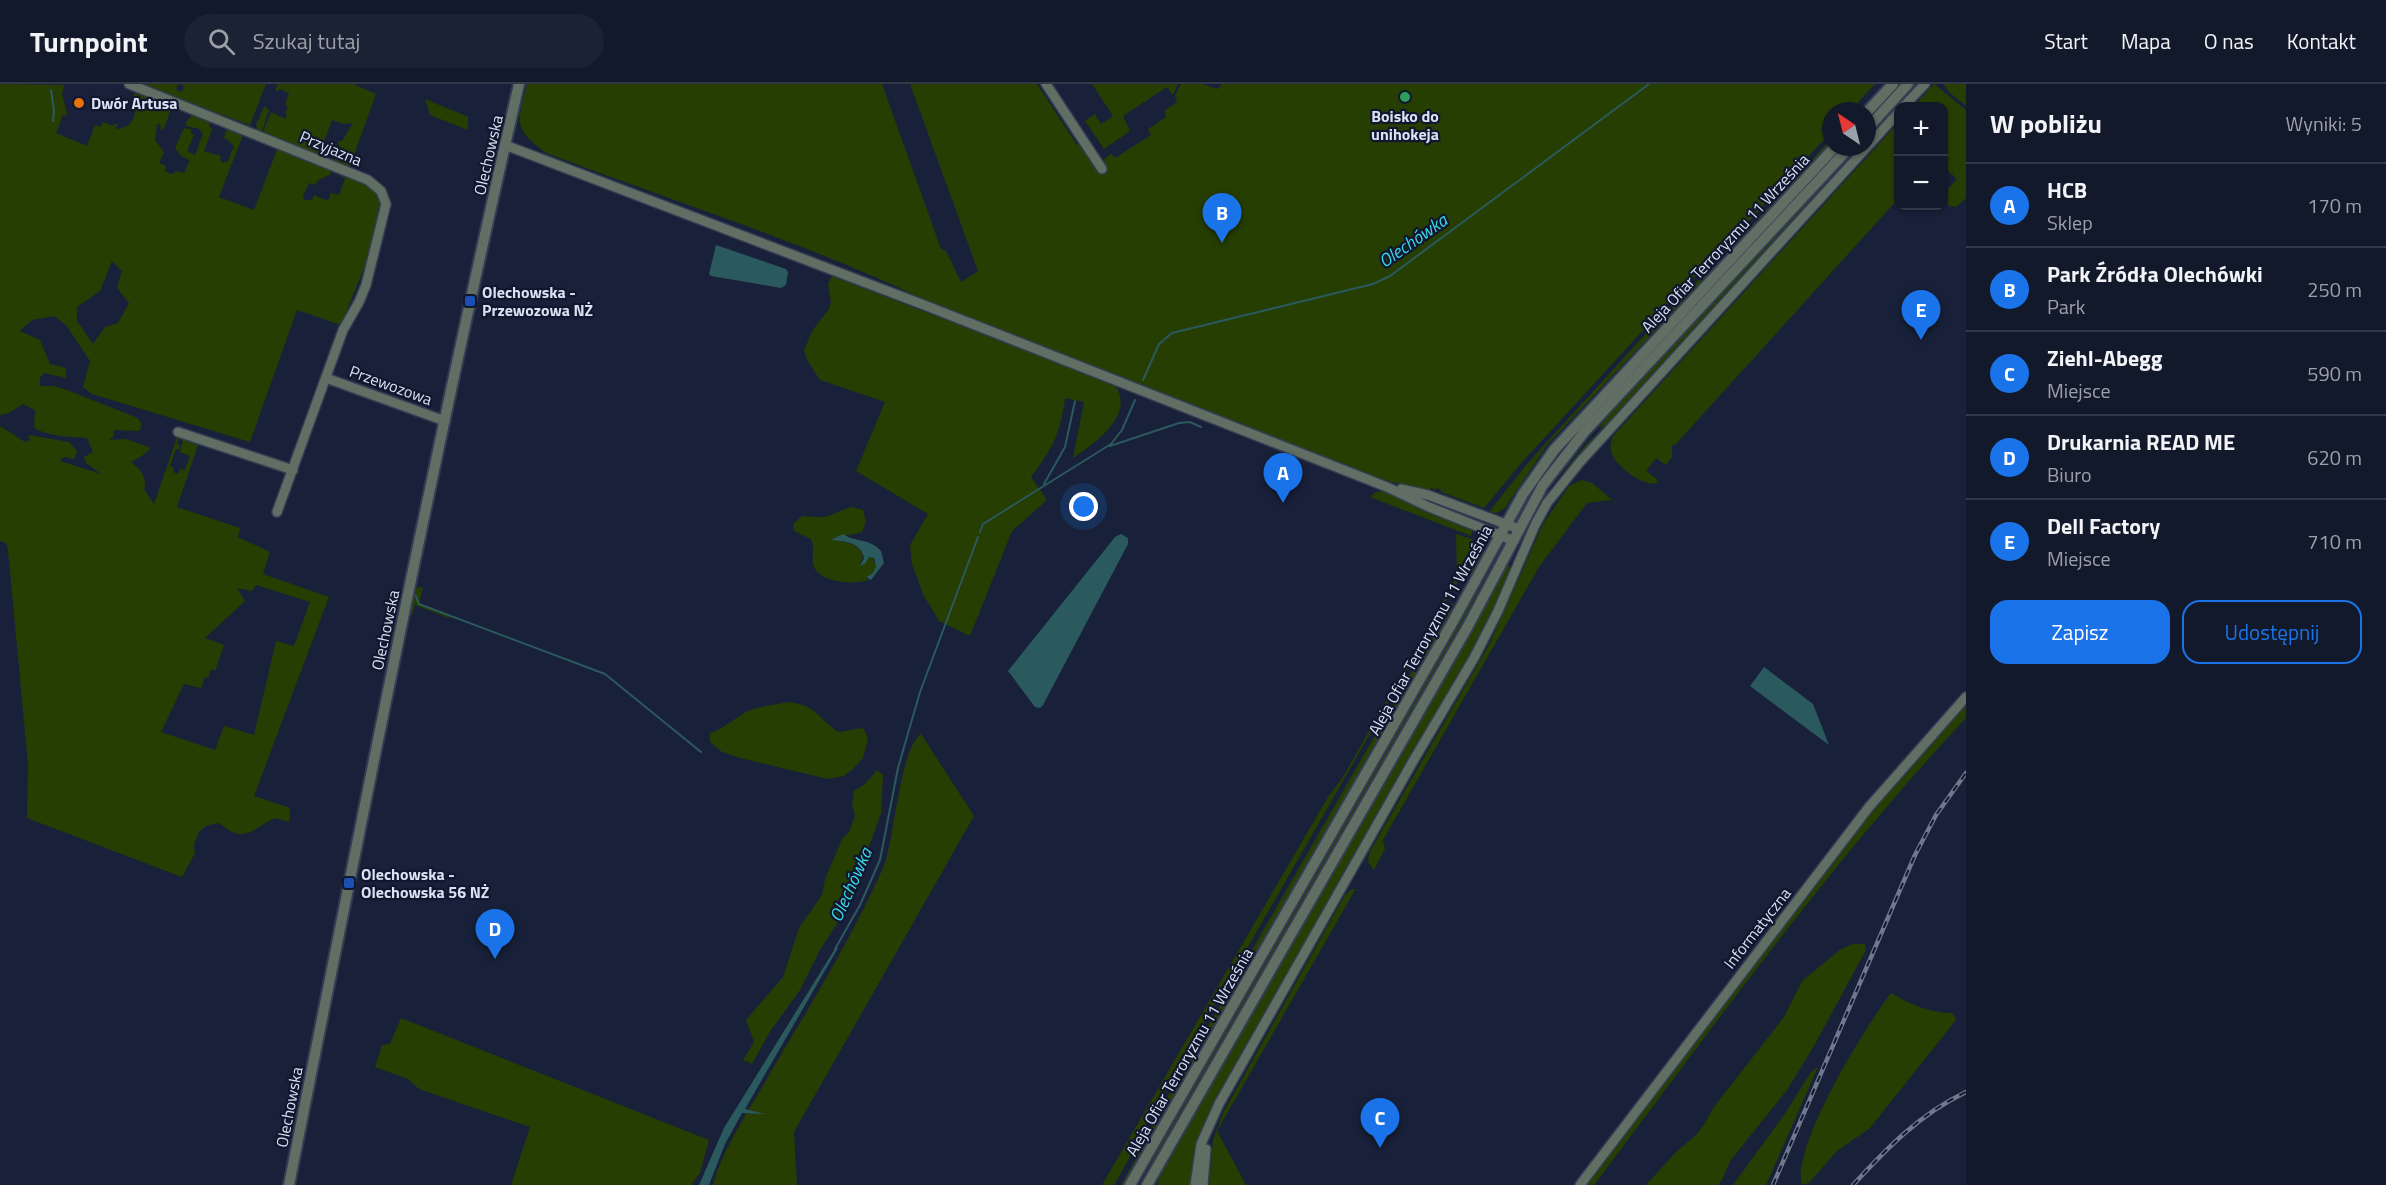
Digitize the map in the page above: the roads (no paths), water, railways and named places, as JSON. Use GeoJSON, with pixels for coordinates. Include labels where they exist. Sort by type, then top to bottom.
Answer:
{"type":"FeatureCollection","features":[{"type":"Feature","properties":{"kind":"street","name":"Przyjazna"},"geometry":{"type":"LineString","coordinates":[[129,84],[284,144],[368,180],[378,187],[384,197],[385,211],[366,285],[343,330]]}},
{"type":"Feature","properties":{"kind":"street","name":"Olechowska"},"geometry":{"type":"LineString","coordinates":[[289,1185],[384,711],[519,84]]}},
{"type":"Feature","properties":{"kind":"street"},"geometry":{"type":"LineString","coordinates":[[1046,84],[1102,169]]}},
{"type":"Feature","properties":{"kind":"street"},"geometry":{"type":"LineString","coordinates":[[1876,102],[1893,84]]}},
{"type":"Feature","properties":{"kind":"street"},"geometry":{"type":"LineString","coordinates":[[1876,119],[1908,84]]}},
{"type":"Feature","properties":{"kind":"street"},"geometry":{"type":"LineString","coordinates":[[1908,102],[1925,84]]}},
{"type":"Feature","properties":{"kind":"street"},"geometry":{"type":"LineString","coordinates":[[1195,1185],[1202,1144],[1227,1090],[1474,658],[1498,611],[1530,534],[1547,503],[1580,462],[1894,118]]}},
{"type":"Feature","properties":{"kind":"street"},"geometry":{"type":"LineString","coordinates":[[505,145],[914,301],[1386,487],[1429,507],[1514,540]]}},
{"type":"Feature","properties":{"kind":"street","name":"Aleja Ofiar Terroryzmu 11 Września"},"geometry":{"type":"LineString","coordinates":[[1130,1185],[1540,468],[1568,433],[1827,156]]}},
{"type":"Feature","properties":{"kind":"street","name":"Aleja Ofiar Terroryzmu 11 Września"},"geometry":{"type":"LineString","coordinates":[[1147,1185],[1468,626],[1543,485],[1585,431],[1842,156]]}},
{"type":"Feature","properties":{"kind":"street","name":"Przewozowa"},"geometry":{"type":"LineString","coordinates":[[277,512],[343,330]]}},
{"type":"Feature","properties":{"kind":"street","name":"Przewozowa"},"geometry":{"type":"LineString","coordinates":[[326,378],[445,421]]}},
{"type":"Feature","properties":{"kind":"street"},"geometry":{"type":"LineString","coordinates":[[178,432],[293,470]]}},
{"type":"Feature","properties":{"kind":"street"},"geometry":{"type":"LineString","coordinates":[[1386,487],[1428,495],[1519,529]]}},
{"type":"Feature","properties":{"kind":"street","name":"Informatyczna"},"geometry":{"type":"LineString","coordinates":[[1580,1185],[1869,807],[1966,697]]}},
{"type":"Feature","properties":{"kind":"street"},"geometry":{"type":"LineString","coordinates":[[1203,1185],[1208,1133]]}},
{"type":"Feature","properties":{"kind":"waterway","name":"Olechówka"},"geometry":{"type":"LineString","coordinates":[[1143,380],[1159,344],[1172,333],[1373,284],[1390,276],[1649,84]]}},
{"type":"Feature","properties":{"kind":"waterway"},"geometry":{"type":"LineString","coordinates":[[51,90],[53,121]]}},
{"type":"Feature","properties":{"kind":"waterway","name":"Olechówka"},"geometry":{"type":"LineString","coordinates":[[980,532],[983,524],[1111,444],[1122,430],[1135,400]]}},
{"type":"Feature","properties":{"kind":"waterway"},"geometry":{"type":"LineString","coordinates":[[1044,484],[1065,447],[1075,401]]}},
{"type":"Feature","properties":{"kind":"waterway"},"geometry":{"type":"LineString","coordinates":[[1110,446],[1179,423],[1190,422],[1201,427]]}},
{"type":"Feature","properties":{"kind":"waterway","name":"Olechówka"},"geometry":{"type":"LineString","coordinates":[[835,949],[860,905],[880,860],[898,768],[920,692],[978,537]]}},
{"type":"Feature","properties":{"kind":"waterway"},"geometry":{"type":"LineString","coordinates":[[416,596],[419,604],[605,674],[701,752]]}},
{"type":"Feature","properties":{"kind":"railway"},"geometry":{"type":"LineString","coordinates":[[1773,1185],[1915,855],[1936,815],[1966,773]]}},
{"type":"Feature","properties":{"kind":"railway"},"geometry":{"type":"LineString","coordinates":[[1853,1185],[1905,1132],[1934,1110],[1966,1092]]}},
{"type":"Feature","properties":{"kind":"place","name":"Boisko do unihokeja"},"geometry":{"type":"Point","coordinates":[1405,97]}},
{"type":"Feature","properties":{"kind":"place","name":"Dwór Artusa"},"geometry":{"type":"Point","coordinates":[79,103]}},
{"type":"Feature","properties":{"kind":"place","name":"Park Źródła Olechówki"},"geometry":{"type":"Point","coordinates":[1222,243]}},
{"type":"Feature","properties":{"kind":"place","name":"Olechowska - Przewozowa NŻ"},"geometry":{"type":"Point","coordinates":[470,301]}},
{"type":"Feature","properties":{"kind":"place","name":"Dell Factory"},"geometry":{"type":"Point","coordinates":[1921,340]}},
{"type":"Feature","properties":{"kind":"place","name":"HCB"},"geometry":{"type":"Point","coordinates":[1283,503]}},
{"type":"Feature","properties":{"kind":"place","name":"Olechowska - Olechowska 56 NŻ"},"geometry":{"type":"Point","coordinates":[349,883]}},
{"type":"Feature","properties":{"kind":"place","name":"Drukarnia READ ME"},"geometry":{"type":"Point","coordinates":[495,959]}},
{"type":"Feature","properties":{"kind":"place","name":"Ziehl-Abegg"},"geometry":{"type":"Point","coordinates":[1380,1148]}}]}
